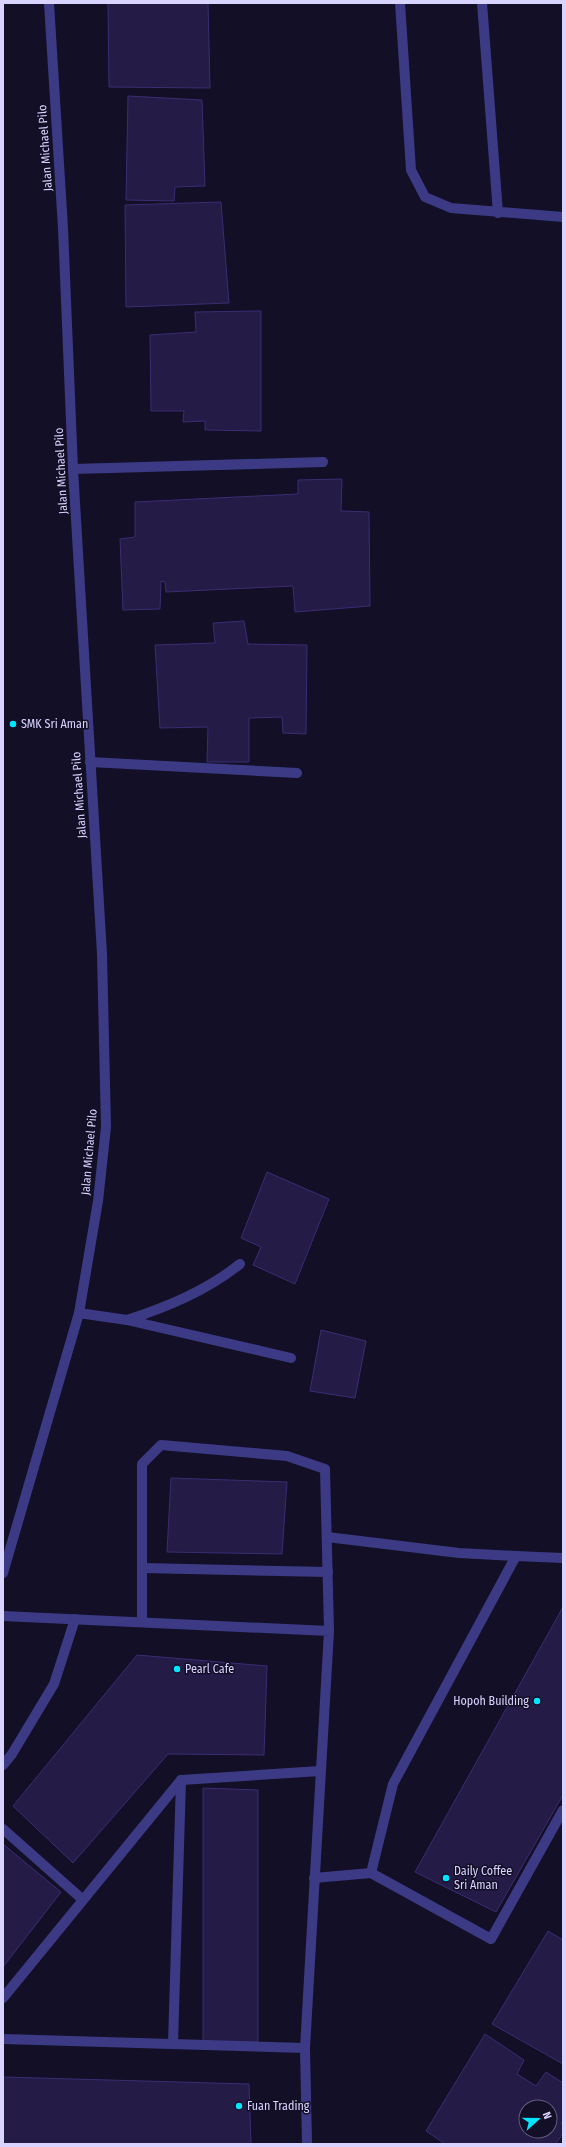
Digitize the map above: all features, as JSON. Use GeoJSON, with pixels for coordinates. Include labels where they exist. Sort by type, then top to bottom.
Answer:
{"type":"FeatureCollection","features":[{"type":"Feature","properties":{"kind":"street","name":"Jalan Michael Pilo"},"geometry":{"type":"LineString","coordinates":[[3,1573],[79,1313],[98,1201],[106,1128],[102,954],[73,469],[63,228],[49,3]]}},
{"type":"Feature","properties":{"kind":"street"},"geometry":{"type":"LineString","coordinates":[[400,3],[411,170],[425,197],[451,208],[563,217]]}},
{"type":"Feature","properties":{"kind":"street"},"geometry":{"type":"LineString","coordinates":[[482,3],[498,212]]}},
{"type":"Feature","properties":{"kind":"street"},"geometry":{"type":"LineString","coordinates":[[73,469],[323,462]]}},
{"type":"Feature","properties":{"kind":"street"},"geometry":{"type":"LineString","coordinates":[[90,762],[297,773]]}},
{"type":"Feature","properties":{"kind":"street"},"geometry":{"type":"LineString","coordinates":[[127,1320],[156,1311],[193,1294],[220,1279],[240,1264]]}},
{"type":"Feature","properties":{"kind":"street"},"geometry":{"type":"LineString","coordinates":[[79,1313],[127,1320],[291,1358]]}},
{"type":"Feature","properties":{"kind":"street"},"geometry":{"type":"LineString","coordinates":[[142,1622],[142,1464],[161,1445],[287,1456],[325,1469],[328,1537],[329,1631],[305,2048],[307,2144]]}},
{"type":"Feature","properties":{"kind":"street"},"geometry":{"type":"LineString","coordinates":[[328,1537],[459,1553],[563,1558]]}},
{"type":"Feature","properties":{"kind":"street"},"geometry":{"type":"LineString","coordinates":[[371,1873],[393,1784],[516,1556]]}},
{"type":"Feature","properties":{"kind":"street"},"geometry":{"type":"LineString","coordinates":[[142,1568],[328,1572]]}},
{"type":"Feature","properties":{"kind":"street"},"geometry":{"type":"LineString","coordinates":[[3,1616],[329,1631]]}},
{"type":"Feature","properties":{"kind":"street"},"geometry":{"type":"LineString","coordinates":[[3,1765],[12,1754],[54,1684],[75,1619]]}},
{"type":"Feature","properties":{"kind":"street"},"geometry":{"type":"LineString","coordinates":[[3,1998],[82,1898],[181,1780],[320,1771]]}},
{"type":"Feature","properties":{"kind":"street"},"geometry":{"type":"LineString","coordinates":[[173,2044],[181,1780]]}},
{"type":"Feature","properties":{"kind":"street"},"geometry":{"type":"LineString","coordinates":[[314,1878],[371,1873],[491,1939],[563,1810]]}},
{"type":"Feature","properties":{"kind":"street"},"geometry":{"type":"LineString","coordinates":[[3,1829],[82,1898]]}},
{"type":"Feature","properties":{"kind":"street"},"geometry":{"type":"LineString","coordinates":[[3,2040],[305,2048]]}},
{"type":"Feature","properties":{"kind":"building"},"geometry":{"type":"Polygon","coordinates":[[[108,3],[208,3],[210,88],[109,87],[108,3]]]}},
{"type":"Feature","properties":{"kind":"building"},"geometry":{"type":"Polygon","coordinates":[[[128,96],[202,100],[205,186],[175,187],[174,201],[126,200],[128,96]]]}},
{"type":"Feature","properties":{"kind":"building"},"geometry":{"type":"Polygon","coordinates":[[[221,202],[229,303],[126,307],[125,205],[221,202]]]}},
{"type":"Feature","properties":{"kind":"building"},"geometry":{"type":"Polygon","coordinates":[[[261,311],[261,431],[205,430],[205,421],[183,422],[184,411],[151,411],[150,335],[196,332],[195,312],[261,311]]]}},
{"type":"Feature","properties":{"kind":"building"},"geometry":{"type":"Polygon","coordinates":[[[342,479],[341,511],[369,512],[370,606],[295,612],[293,586],[166,592],[165,582],[161,581],[160,609],[123,610],[120,539],[135,537],[135,502],[298,494],[298,480],[342,479]]]}},
{"type":"Feature","properties":{"kind":"building"},"geometry":{"type":"Polygon","coordinates":[[[244,621],[248,644],[307,645],[306,734],[283,733],[282,717],[249,718],[249,762],[207,762],[208,727],[160,728],[155,645],[215,643],[213,623],[244,621]]]}},
{"type":"Feature","properties":{"kind":"building"},"geometry":{"type":"Polygon","coordinates":[[[267,1172],[329,1199],[295,1284],[253,1265],[261,1247],[241,1238],[267,1172]]]}},
{"type":"Feature","properties":{"kind":"building"},"geometry":{"type":"Polygon","coordinates":[[[321,1330],[366,1341],[355,1398],[310,1391],[321,1330]]]}},
{"type":"Feature","properties":{"kind":"building"},"geometry":{"type":"Polygon","coordinates":[[[171,1478],[287,1482],[282,1554],[167,1552],[171,1478]]]}},
{"type":"Feature","properties":{"kind":"building","name":"Hopoh Building"},"geometry":{"type":"Polygon","coordinates":[[[563,1607],[563,1795],[496,1912],[415,1872],[563,1607]]]}},
{"type":"Feature","properties":{"kind":"building"},"geometry":{"type":"Polygon","coordinates":[[[137,1655],[267,1666],[264,1755],[168,1754],[73,1863],[13,1806],[137,1655]]]}},
{"type":"Feature","properties":{"kind":"building"},"geometry":{"type":"Polygon","coordinates":[[[203,1788],[258,1790],[258,2042],[203,2041],[203,1788]]]}},
{"type":"Feature","properties":{"kind":"building"},"geometry":{"type":"Polygon","coordinates":[[[3,1844],[61,1892],[3,1967],[3,1844]]]}},
{"type":"Feature","properties":{"kind":"building"},"geometry":{"type":"Polygon","coordinates":[[[548,1931],[563,1940],[563,2064],[492,2024],[548,1931]]]}},
{"type":"Feature","properties":{"kind":"building"},"geometry":{"type":"Polygon","coordinates":[[[485,2034],[524,2060],[517,2074],[536,2086],[546,2072],[563,2083],[563,2120],[561,2124],[563,2125],[563,2133],[556,2144],[445,2144],[426,2131],[485,2034]]]}},
{"type":"Feature","properties":{"kind":"building"},"geometry":{"type":"Polygon","coordinates":[[[3,2077],[249,2084],[251,2144],[3,2144],[3,2077]]]}},
{"type":"Feature","properties":{"kind":"place","name":"SMK Sri Aman"},"geometry":{"type":"Point","coordinates":[13,724]}},
{"type":"Feature","properties":{"kind":"place","name":"Pearl Cafe"},"geometry":{"type":"Point","coordinates":[177,1669]}},
{"type":"Feature","properties":{"kind":"place","name":"Hopoh Building"},"geometry":{"type":"Point","coordinates":[537,1701]}},
{"type":"Feature","properties":{"kind":"place","name":"Daily Coffee Sri Aman"},"geometry":{"type":"Point","coordinates":[446,1878]}},
{"type":"Feature","properties":{"kind":"place","name":"Fuan Trading"},"geometry":{"type":"Point","coordinates":[239,2106]}}]}
